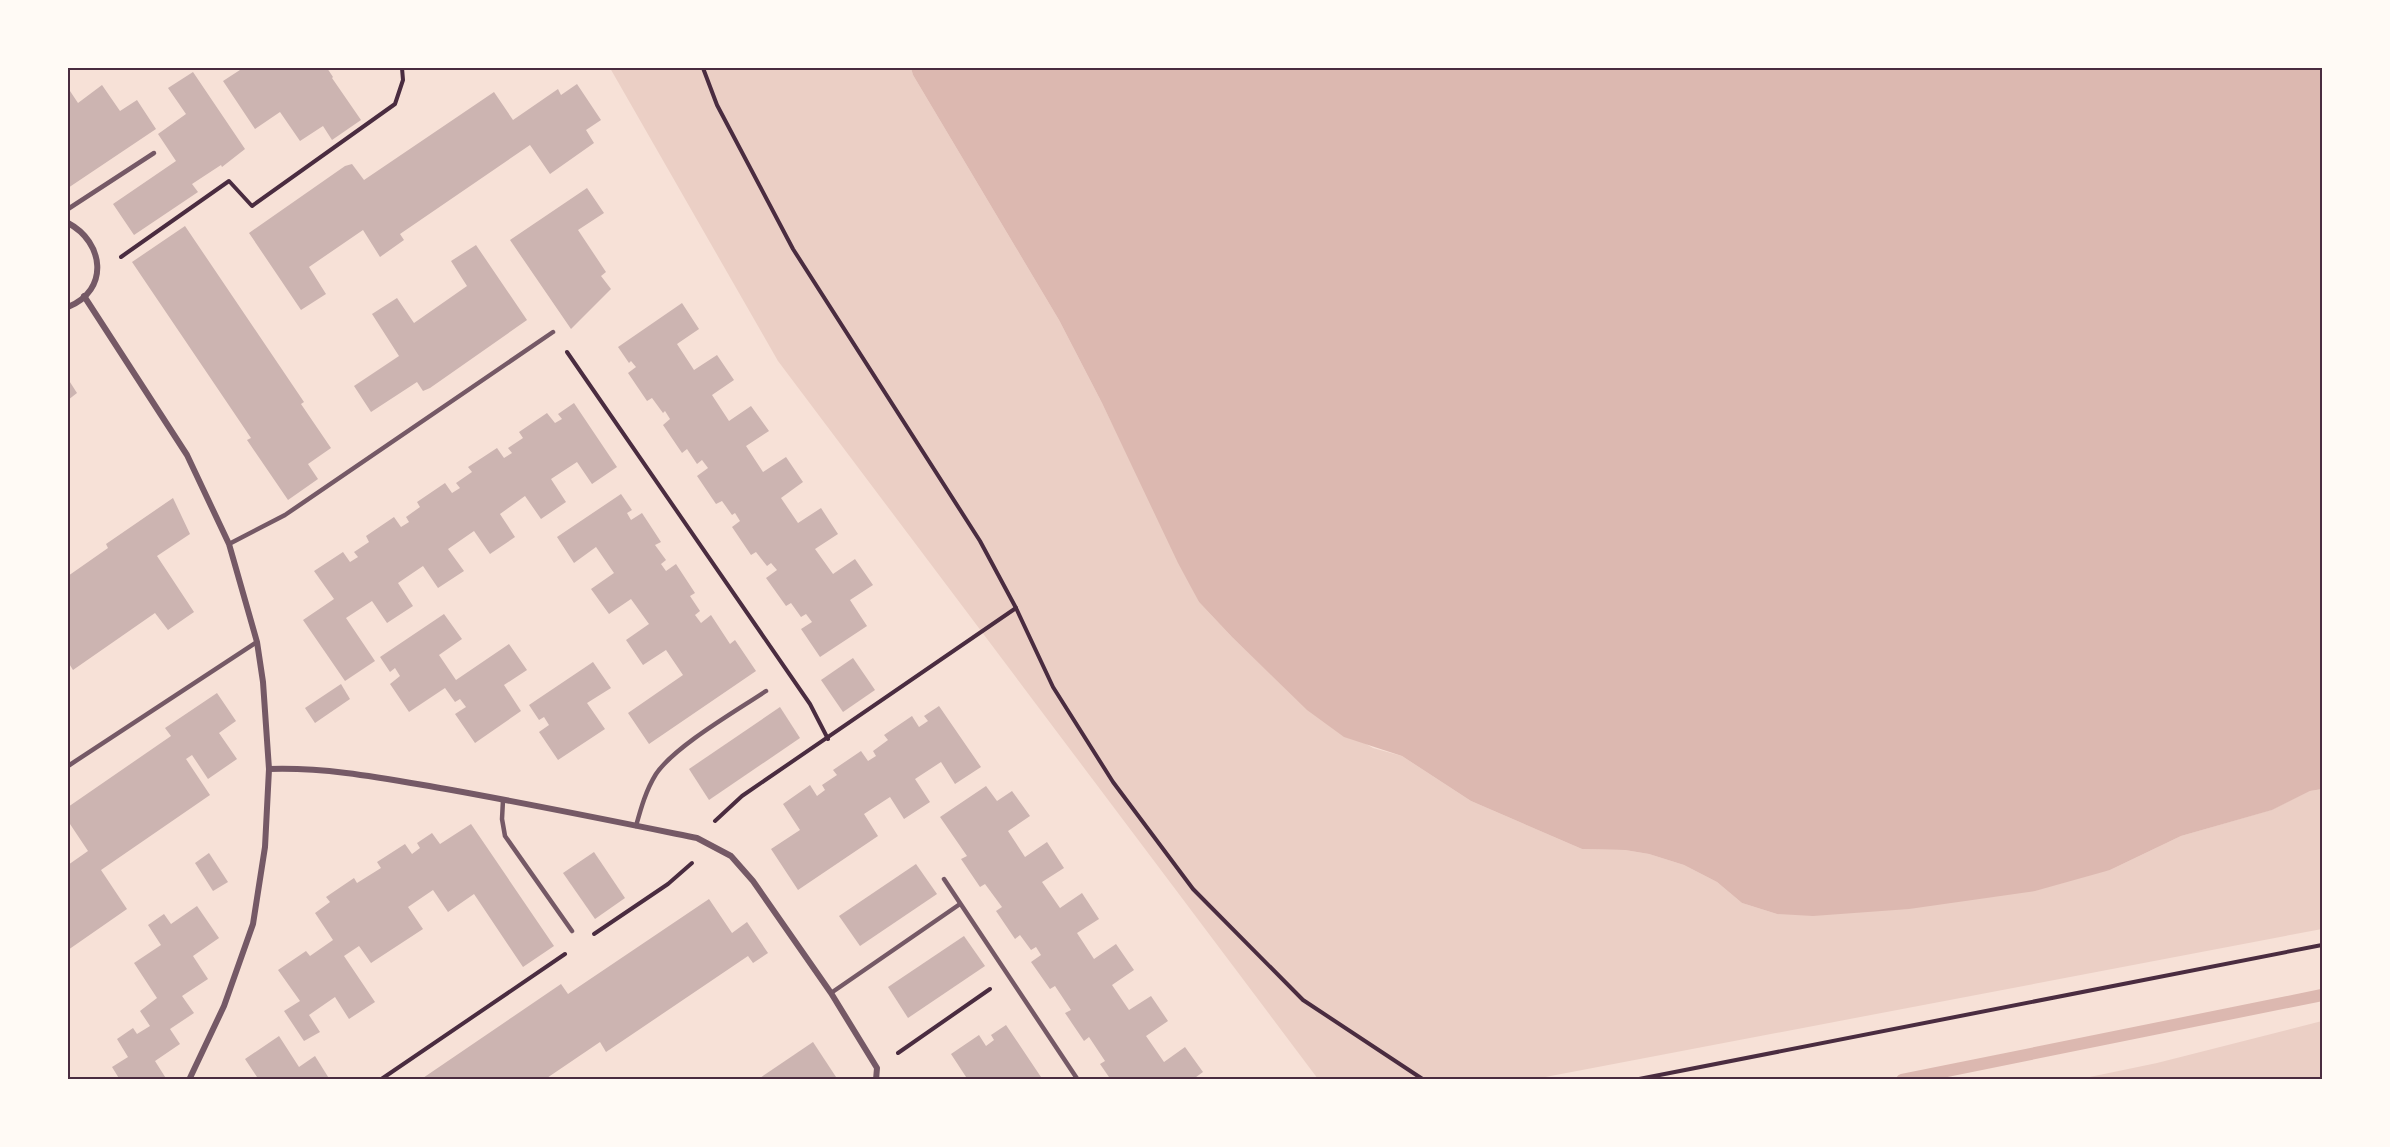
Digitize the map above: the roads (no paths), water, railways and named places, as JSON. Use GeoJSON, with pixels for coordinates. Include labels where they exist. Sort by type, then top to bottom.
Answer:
{"type":"FeatureCollection","features":[{"type":"Feature","properties":{"kind":"street"},"geometry":{"type":"LineString","coordinates":[[68,223],[81,230],[91,242],[98,259],[96,275],[84,296],[68,307]]}},
{"type":"Feature","properties":{"kind":"street"},"geometry":{"type":"LineString","coordinates":[[84,296],[187,455],[229,544],[257,642],[263,682],[269,770],[266,847],[253,924],[225,1006],[189,1080]]}},
{"type":"Feature","properties":{"kind":"street"},"geometry":{"type":"LineString","coordinates":[[269,770],[302,768],[345,771],[697,838],[712,844],[731,856],[753,881],[831,993],[877,1068],[876,1080]]}},
{"type":"Feature","properties":{"kind":"lane"},"geometry":{"type":"LineString","coordinates":[[68,209],[154,153]]}},
{"type":"Feature","properties":{"kind":"lane"},"geometry":{"type":"LineString","coordinates":[[229,544],[285,515],[553,332]]}},
{"type":"Feature","properties":{"kind":"lane"},"geometry":{"type":"LineString","coordinates":[[68,766],[257,642]]}},
{"type":"Feature","properties":{"kind":"lane"},"geometry":{"type":"LineString","coordinates":[[636,826],[648,789],[657,773],[674,754],[766,691]]}},
{"type":"Feature","properties":{"kind":"lane"},"geometry":{"type":"LineString","coordinates":[[503,800],[502,819],[505,836],[572,931]]}},
{"type":"Feature","properties":{"kind":"lane"},"geometry":{"type":"LineString","coordinates":[[944,879],[1078,1080]]}},
{"type":"Feature","properties":{"kind":"lane"},"geometry":{"type":"LineString","coordinates":[[831,993],[960,904]]}},
{"type":"Feature","properties":{"kind":"waterway"},"geometry":{"type":"LineString","coordinates":[[1902,1080],[2322,995]]}}]}
